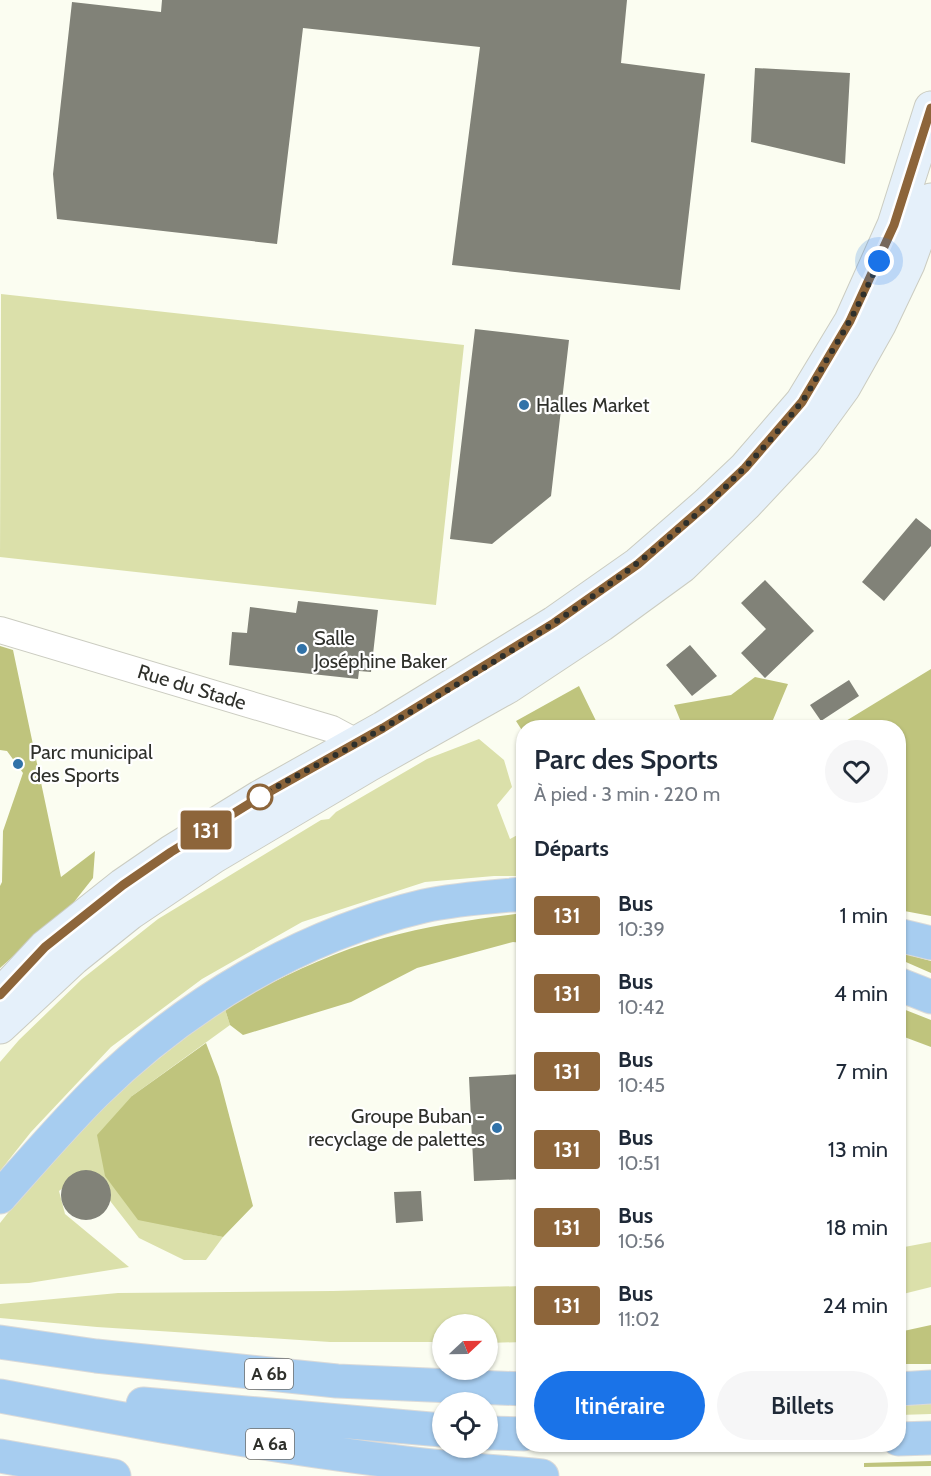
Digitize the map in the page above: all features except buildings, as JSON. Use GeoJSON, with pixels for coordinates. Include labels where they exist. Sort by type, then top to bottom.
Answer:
{"type":"FeatureCollection","features":[{"type":"Feature","properties":{"kind":"highway"},"geometry":{"type":"LineString","coordinates":[[0,1197],[62,1127],[112,1078],[172,1027],[254,972],[320,940],[391,915],[449,901],[516,895]]}},
{"type":"Feature","properties":{"kind":"highway"},"geometry":{"type":"LineString","coordinates":[[906,937],[931,943]]}},
{"type":"Feature","properties":{"kind":"highway"},"geometry":{"type":"LineString","coordinates":[[906,987],[931,997]]}},
{"type":"Feature","properties":{"kind":"highway","name":"A 6b"},"geometry":{"type":"LineString","coordinates":[[0,1342],[96,1356],[327,1380],[516,1389]]}},
{"type":"Feature","properties":{"kind":"highway"},"geometry":{"type":"LineString","coordinates":[[906,1389],[931,1387]]}},
{"type":"Feature","properties":{"kind":"highway"},"geometry":{"type":"LineString","coordinates":[[0,1394],[432,1429]]}},
{"type":"Feature","properties":{"kind":"highway","name":"A 6a"},"geometry":{"type":"LineString","coordinates":[[0,1394],[204,1434],[332,1454],[542,1476]]}},
{"type":"Feature","properties":{"kind":"highway"},"geometry":{"type":"LineString","coordinates":[[498,1433],[516,1434]]}},
{"type":"Feature","properties":{"kind":"highway"},"geometry":{"type":"LineString","coordinates":[[906,1439],[931,1438]]}},
{"type":"Feature","properties":{"kind":"highway"},"geometry":{"type":"LineString","coordinates":[[0,1456],[114,1476]]}},
{"type":"Feature","properties":{"kind":"main road"},"geometry":{"type":"LineString","coordinates":[[0,1027],[74,958],[143,904],[603,590],[638,564],[707,504],[769,442],[802,402],[850,321],[872,279],[894,225],[931,108]]}},
{"type":"Feature","properties":{"kind":"main road"},"geometry":{"type":"LineString","coordinates":[[0,996],[45,947],[123,885],[171,852],[260,797],[364,753],[509,686],[601,625],[682,566],[745,505],[804,442],[844,387],[879,326],[908,264],[931,200]]}},
{"type":"Feature","properties":{"kind":"main road"},"geometry":{"type":"LineString","coordinates":[[802,402],[844,387]]}},
{"type":"Feature","properties":{"kind":"main road"},"geometry":{"type":"LineString","coordinates":[[682,566],[718,519],[759,478],[769,442]]}},
{"type":"Feature","properties":{"kind":"street","name":"Rue du Stade"},"geometry":{"type":"LineString","coordinates":[[0,630],[332,729],[364,753]]}},
{"type":"Feature","properties":{"kind":"green space"},"geometry":{"type":"Polygon","coordinates":[[[1,294],[464,345],[436,605],[0,557],[1,294]]]}},
{"type":"Feature","properties":{"kind":"green space","name":"Parc municipal des Sports"},"geometry":{"type":"Polygon","coordinates":[[[0,646],[13,650],[61,877],[95,851],[93,878],[74,902],[0,968],[3,831],[23,773],[7,751],[0,750],[0,646]]]}},
{"type":"Feature","properties":{"kind":"green space"},"geometry":{"type":"Polygon","coordinates":[[[931,669],[931,916],[906,911],[906,720],[847,720],[931,669]]]}},
{"type":"Feature","properties":{"kind":"green space"},"geometry":{"type":"Polygon","coordinates":[[[755,677],[788,684],[773,720],[680,720],[674,705],[731,695],[755,677]]]}},
{"type":"Feature","properties":{"kind":"green space"},"geometry":{"type":"Polygon","coordinates":[[[579,686],[596,720],[518,720],[579,686]]]}},
{"type":"Feature","properties":{"kind":"green space"},"geometry":{"type":"Polygon","coordinates":[[[479,739],[504,760],[512,787],[497,805],[510,839],[516,836],[516,876],[425,882],[302,922],[202,979],[111,1047],[31,1132],[0,1171],[0,1062],[19,1040],[82,979],[158,919],[427,759],[479,739]]]}},
{"type":"Feature","properties":{"kind":"green space"},"geometry":{"type":"Polygon","coordinates":[[[516,914],[516,942],[417,968],[351,1002],[243,1035],[230,1025],[224,1006],[302,968],[343,951],[384,938],[418,929],[516,914]]]}},
{"type":"Feature","properties":{"kind":"green space"},"geometry":{"type":"Polygon","coordinates":[[[906,954],[931,961],[931,973],[906,962],[906,954]]]}},
{"type":"Feature","properties":{"kind":"green space"},"geometry":{"type":"Polygon","coordinates":[[[224,1006],[230,1025],[132,1096],[138,1219],[223,1237],[206,1260],[184,1260],[139,1238],[93,1179],[77,1177],[59,1191],[65,1214],[129,1267],[29,1283],[0,1284],[0,1223],[19,1199],[89,1118],[224,1006]]]}},
{"type":"Feature","properties":{"kind":"green space"},"geometry":{"type":"Polygon","coordinates":[[[906,1010],[931,1020],[931,1047],[906,1038],[906,1010]]]}},
{"type":"Feature","properties":{"kind":"green space"},"geometry":{"type":"Polygon","coordinates":[[[206,1043],[219,1077],[253,1206],[223,1237],[138,1220],[105,1176],[97,1135],[132,1096],[206,1043]]]}},
{"type":"Feature","properties":{"kind":"green space"},"geometry":{"type":"Polygon","coordinates":[[[931,1242],[931,1287],[906,1293],[906,1247],[931,1242]]]}},
{"type":"Feature","properties":{"kind":"green space"},"geometry":{"type":"Polygon","coordinates":[[[516,1286],[516,1342],[498,1343],[498,1314],[432,1314],[432,1342],[330,1342],[97,1327],[0,1318],[0,1304],[118,1293],[516,1286]]]}},
{"type":"Feature","properties":{"kind":"green space"},"geometry":{"type":"Polygon","coordinates":[[[931,1325],[931,1364],[906,1364],[906,1330],[931,1325]]]}},
{"type":"Feature","properties":{"kind":"green space"},"geometry":{"type":"Polygon","coordinates":[[[931,1402],[931,1414],[906,1415],[906,1404],[931,1402]]]}},
{"type":"Feature","properties":{"kind":"green space"},"geometry":{"type":"Polygon","coordinates":[[[931,1461],[931,1466],[864,1467],[864,1463],[931,1461]]]}},
{"type":"Feature","properties":{"kind":"bus line","name":"131"},"geometry":{"type":"LineString","coordinates":[[0,995],[45,947],[123,885],[171,852],[260,797],[383,728],[554,623],[638,564],[745,468],[802,402],[872,279],[894,225],[931,108]]}},
{"type":"Feature","properties":{"kind":"place","name":"Halles Market"},"geometry":{"type":"Point","coordinates":[524,405]}},
{"type":"Feature","properties":{"kind":"place","name":"Salle Joséphine Baker"},"geometry":{"type":"Point","coordinates":[302,649]}},
{"type":"Feature","properties":{"kind":"place","name":"Parc municipal des Sports"},"geometry":{"type":"Point","coordinates":[18,764]}},
{"type":"Feature","properties":{"kind":"place","name":"Groupe Buban - recyclage de palettes"},"geometry":{"type":"Point","coordinates":[497,1128]}},
{"type":"Feature","properties":{"kind":"route"},"geometry":{"type":"LineString","coordinates":[[260,797],[383,728],[554,623],[638,564],[745,468],[802,402],[850,321],[879,261]]}}]}
